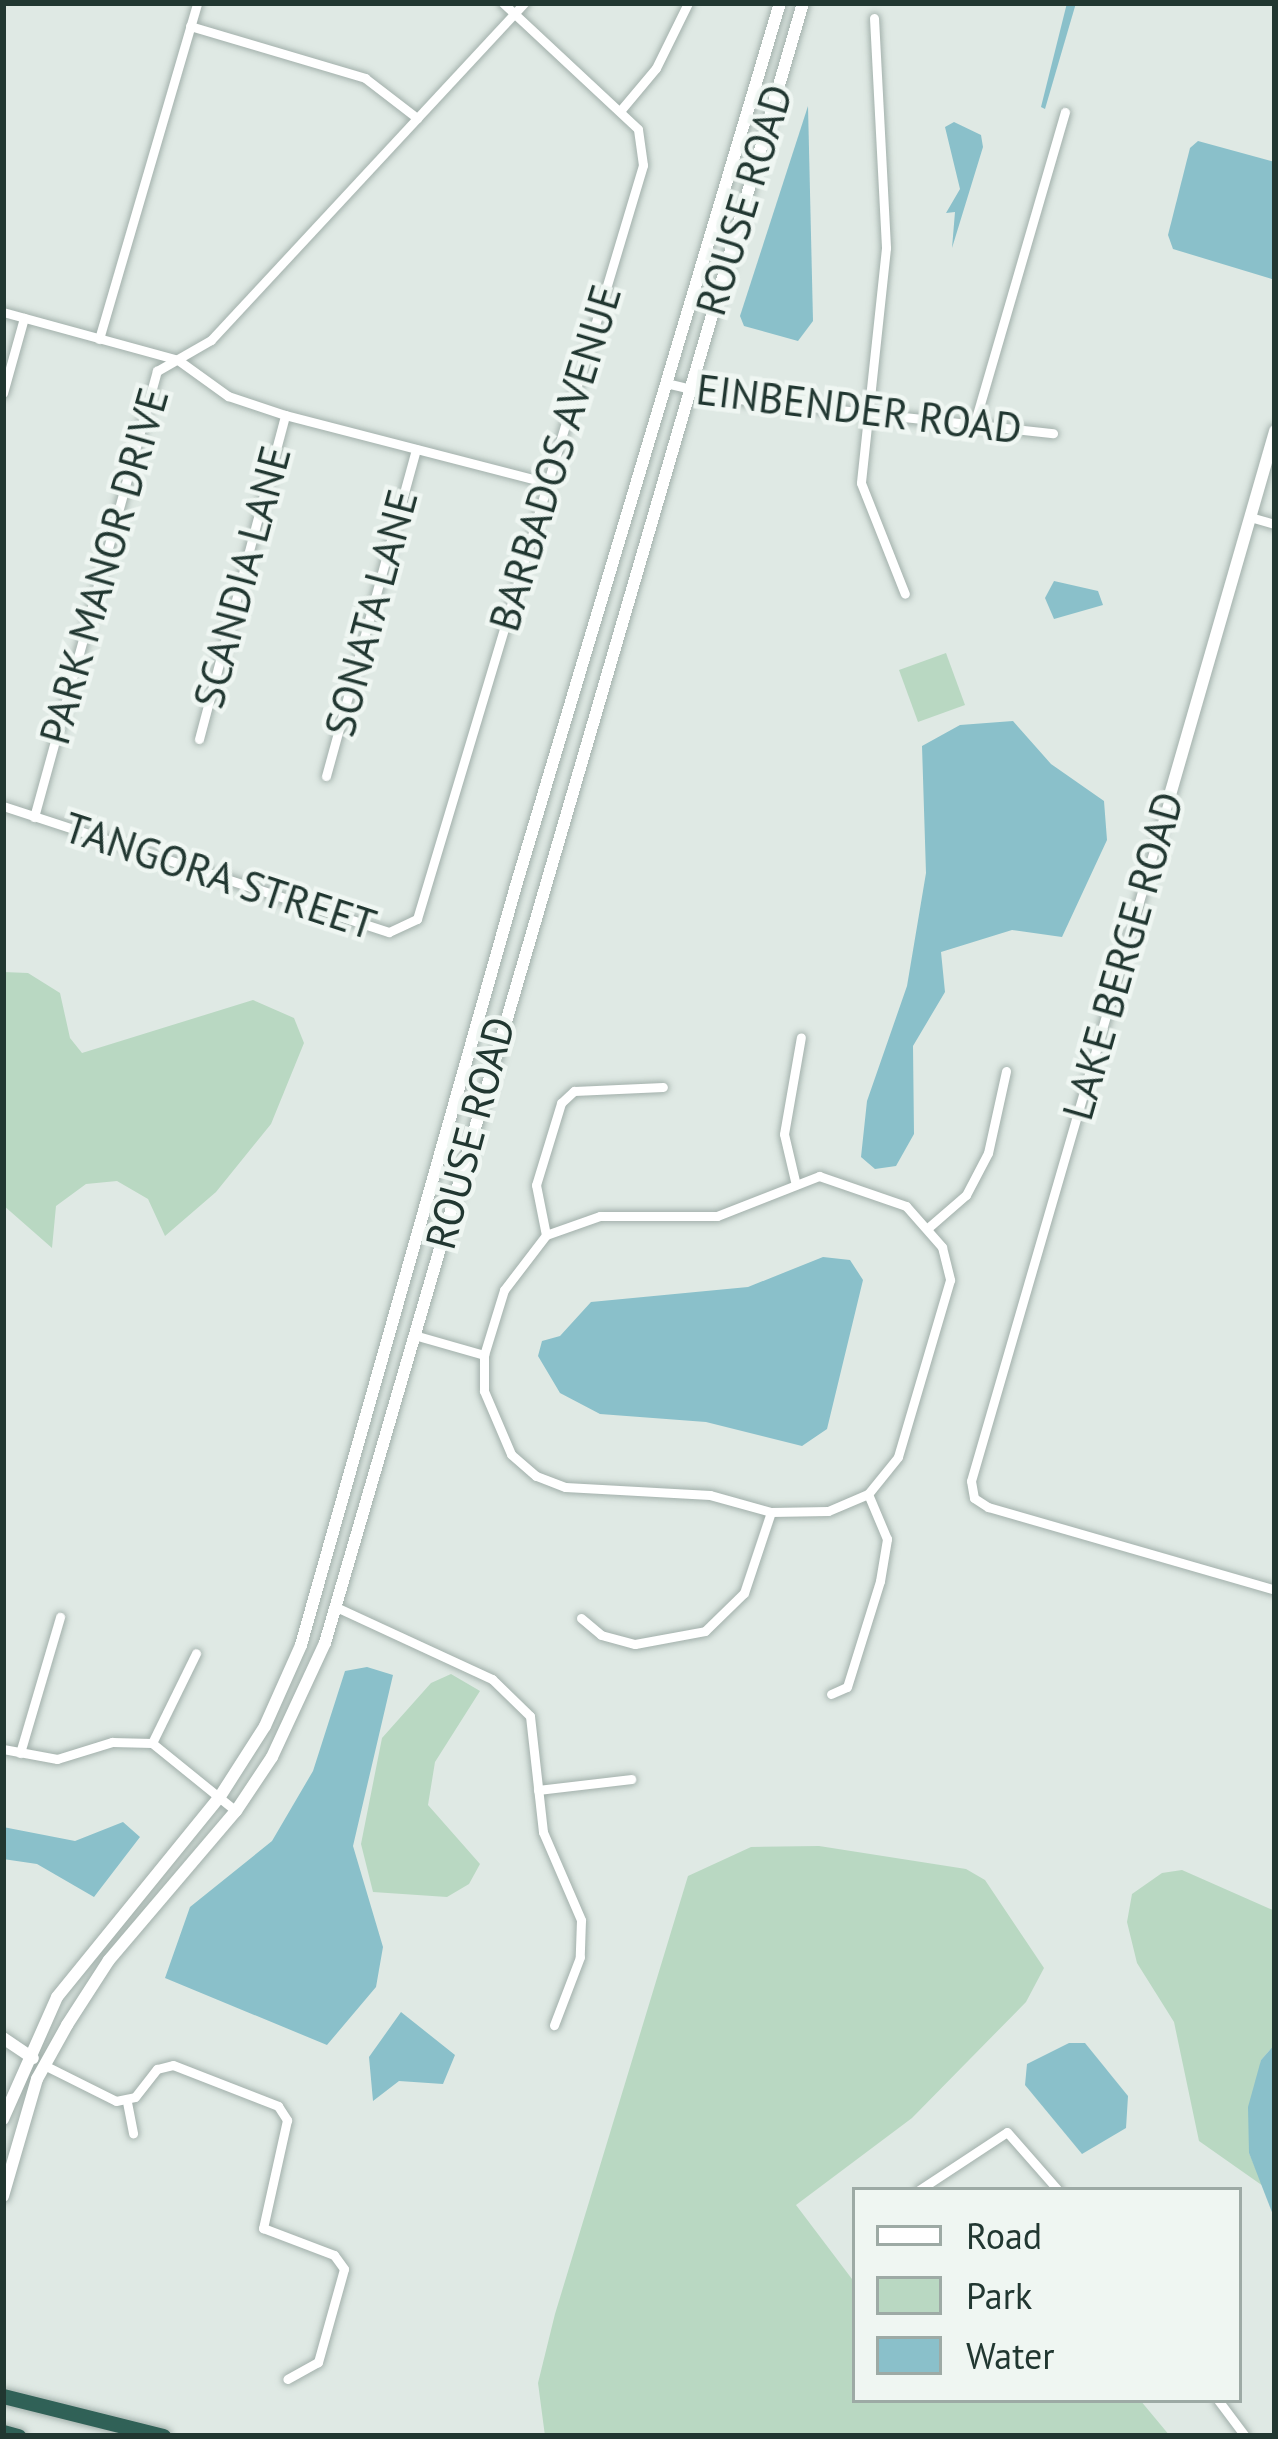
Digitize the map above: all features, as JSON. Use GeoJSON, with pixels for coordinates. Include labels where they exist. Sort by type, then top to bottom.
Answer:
{"type":"FeatureCollection","features":[{"type":"Feature","properties":{"kind":"highway"},"geometry":{"type":"LineString","coordinates":[[3,2396],[163,2436]]}},
{"type":"Feature","properties":{"kind":"highway"},"geometry":{"type":"LineString","coordinates":[[3,2432],[18,2436]]}},
{"type":"Feature","properties":{"kind":"street"},"geometry":{"type":"LineString","coordinates":[[99,339],[197,3]]}},
{"type":"Feature","properties":{"kind":"street"},"geometry":{"type":"LineString","coordinates":[[503,3],[620,111],[656,68],[688,3]]}},
{"type":"Feature","properties":{"kind":"street","name":"PARK MANOR DRIVE"},"geometry":{"type":"LineString","coordinates":[[34,817],[151,382],[211,340],[524,3]]}},
{"type":"Feature","properties":{"kind":"street","name":"ROUSE ROAD"},"geometry":{"type":"LineString","coordinates":[[3,2119],[27,2054],[80,1962],[219,1798],[265,1726],[301,1645],[780,3]]}},
{"type":"Feature","properties":{"kind":"street","name":"ROUSE ROAD"},"geometry":{"type":"LineString","coordinates":[[3,2195],[44,2065],[109,1960],[236,1811],[302,1699],[335,1607],[803,3]]}},
{"type":"Feature","properties":{"kind":"street"},"geometry":{"type":"LineString","coordinates":[[874,18],[886,248],[862,483],[905,595]]}},
{"type":"Feature","properties":{"kind":"street"},"geometry":{"type":"LineString","coordinates":[[190,26],[365,78],[417,118]]}},
{"type":"Feature","properties":{"kind":"street","name":"BARBADOS AVENUE"},"geometry":{"type":"LineString","coordinates":[[406,930],[418,919],[643,165],[638,129],[620,111]]}},
{"type":"Feature","properties":{"kind":"street"},"geometry":{"type":"LineString","coordinates":[[974,425],[1065,112]]}},
{"type":"Feature","properties":{"kind":"street"},"geometry":{"type":"LineString","coordinates":[[3,312],[178,360],[228,395],[285,416],[548,483]]}},
{"type":"Feature","properties":{"kind":"street"},"geometry":{"type":"LineString","coordinates":[[3,393],[24,318]]}},
{"type":"Feature","properties":{"kind":"street","name":"EINBENDER ROAD"},"geometry":{"type":"LineString","coordinates":[[666,383],[867,413],[1053,433]]}},
{"type":"Feature","properties":{"kind":"street","name":"SCANDIA LANE"},"geometry":{"type":"LineString","coordinates":[[199,739],[285,416]]}},
{"type":"Feature","properties":{"kind":"street","name":"LAKE BERGE ROAD"},"geometry":{"type":"LineString","coordinates":[[1275,431],[971,1481],[974,1498],[988,1507],[1275,1590]]}},
{"type":"Feature","properties":{"kind":"street","name":"SONATA LANE"},"geometry":{"type":"LineString","coordinates":[[326,776],[416,449]]}},
{"type":"Feature","properties":{"kind":"street"},"geometry":{"type":"LineString","coordinates":[[1250,517],[1275,524]]}},
{"type":"Feature","properties":{"kind":"street"},"geometry":{"type":"LineString","coordinates":[[3,806],[34,817]]}},
{"type":"Feature","properties":{"kind":"street","name":"TANGORA STREET"},"geometry":{"type":"LineString","coordinates":[[34,817],[389,932],[406,930]]}},
{"type":"Feature","properties":{"kind":"street"},"geometry":{"type":"LineString","coordinates":[[795,1181],[784,1134],[801,1037]]}},
{"type":"Feature","properties":{"kind":"street"},"geometry":{"type":"LineString","coordinates":[[929,1227],[966,1195],[988,1153],[1006,1071]]}},
{"type":"Feature","properties":{"kind":"street"},"geometry":{"type":"LineString","coordinates":[[546,1235],[536,1185],[561,1103],[574,1091],[663,1087]]}},
{"type":"Feature","properties":{"kind":"street"},"geometry":{"type":"LineString","coordinates":[[795,1181],[854,1184],[906,1206],[929,1227],[950,1280],[898,1457],[868,1494],[828,1511],[771,1512],[710,1495],[614,1493],[536,1476],[511,1454],[493,1420],[484,1355],[504,1290],[546,1235],[600,1216],[717,1216],[795,1181]]}},
{"type":"Feature","properties":{"kind":"street"},"geometry":{"type":"LineString","coordinates":[[414,1335],[484,1355]]}},
{"type":"Feature","properties":{"kind":"street"},"geometry":{"type":"LineString","coordinates":[[831,1694],[847,1687],[880,1581],[887,1539],[868,1494]]}},
{"type":"Feature","properties":{"kind":"street"},"geometry":{"type":"LineString","coordinates":[[581,1618],[601,1635],[634,1644],[705,1631],[744,1593],[771,1512]]}},
{"type":"Feature","properties":{"kind":"street"},"geometry":{"type":"LineString","coordinates":[[335,1607],[512,1691],[530,1716],[543,1832],[581,1920],[580,1957],[554,2025]]}},
{"type":"Feature","properties":{"kind":"street"},"geometry":{"type":"LineString","coordinates":[[20,1753],[60,1617]]}},
{"type":"Feature","properties":{"kind":"street"},"geometry":{"type":"LineString","coordinates":[[152,1743],[196,1653]]}},
{"type":"Feature","properties":{"kind":"street"},"geometry":{"type":"LineString","coordinates":[[3,1750],[57,1759],[112,1742],[152,1743],[236,1811]]}},
{"type":"Feature","properties":{"kind":"street"},"geometry":{"type":"LineString","coordinates":[[538,1790],[632,1779]]}},
{"type":"Feature","properties":{"kind":"street"},"geometry":{"type":"LineString","coordinates":[[3,2038],[44,2065],[127,2102]]}},
{"type":"Feature","properties":{"kind":"street"},"geometry":{"type":"LineString","coordinates":[[127,2102],[157,2069],[172,2065],[278,2105],[287,2120],[263,2228],[334,2255],[344,2269],[318,2362],[287,2378]]}},
{"type":"Feature","properties":{"kind":"street"},"geometry":{"type":"LineString","coordinates":[[127,2102],[133,2133]]}},
{"type":"Feature","properties":{"kind":"street"},"geometry":{"type":"LineString","coordinates":[[924,2187],[1007,2132],[1055,2187]]}},
{"type":"Feature","properties":{"kind":"street"},"geometry":{"type":"LineString","coordinates":[[1220,2403],[1246,2436]]}},
{"type":"Feature","properties":{"kind":"green space"},"geometry":{"type":"Polygon","coordinates":[[[946,653],[965,705],[918,722],[899,670],[946,653]]]}},
{"type":"Feature","properties":{"kind":"green space"},"geometry":{"type":"Polygon","coordinates":[[[3,972],[28,973],[60,993],[70,1038],[82,1053],[253,1000],[294,1018],[304,1043],[271,1124],[216,1192],[165,1236],[148,1199],[117,1181],[86,1184],[56,1206],[52,1248],[3,1205],[3,972]]]}},
{"type":"Feature","properties":{"kind":"green space"},"geometry":{"type":"Polygon","coordinates":[[[451,1674],[480,1691],[435,1762],[428,1805],[480,1864],[469,1884],[447,1897],[373,1892],[361,1844],[382,1738],[431,1683],[451,1674]]]}},
{"type":"Feature","properties":{"kind":"green space"},"geometry":{"type":"Polygon","coordinates":[[[819,1846],[966,1869],[985,1880],[1044,1968],[1026,2002],[912,2118],[796,2205],[852,2279],[852,2403],[1142,2403],[1170,2436],[545,2436],[538,2383],[555,2314],[688,1876],[751,1847],[819,1846]]]}},
{"type":"Feature","properties":{"kind":"green space"},"geometry":{"type":"Polygon","coordinates":[[[1182,1870],[1275,1911],[1275,2044],[1261,2060],[1249,2153],[1263,2186],[1199,2141],[1174,2022],[1137,1963],[1127,1922],[1132,1894],[1162,1873],[1182,1870]]]}},
{"type":"Feature","properties":{"kind":"water"},"geometry":{"type":"Polygon","coordinates":[[[1067,3],[1076,3],[1045,109],[1041,107],[1067,3]]]}},
{"type":"Feature","properties":{"kind":"water"},"geometry":{"type":"Polygon","coordinates":[[[808,106],[813,321],[798,341],[744,326],[740,316],[808,106]]]}},
{"type":"Feature","properties":{"kind":"water"},"geometry":{"type":"Polygon","coordinates":[[[954,122],[981,135],[983,147],[952,248],[955,212],[946,213],[960,189],[945,127],[954,122]]]}},
{"type":"Feature","properties":{"kind":"water"},"geometry":{"type":"Polygon","coordinates":[[[1198,141],[1275,162],[1275,280],[1173,249],[1168,235],[1190,148],[1198,141]]]}},
{"type":"Feature","properties":{"kind":"water"},"geometry":{"type":"Polygon","coordinates":[[[1054,581],[1098,591],[1103,605],[1054,619],[1045,598],[1054,581]]]}},
{"type":"Feature","properties":{"kind":"water"},"geometry":{"type":"Polygon","coordinates":[[[1013,721],[1051,764],[1104,801],[1107,840],[1062,937],[1012,930],[941,952],[945,992],[913,1046],[914,1134],[896,1166],[875,1169],[861,1157],[867,1101],[907,986],[926,873],[922,746],[960,725],[1013,721]]]}},
{"type":"Feature","properties":{"kind":"water"},"geometry":{"type":"Polygon","coordinates":[[[823,1257],[850,1260],[863,1280],[827,1429],[802,1446],[706,1422],[600,1414],[560,1393],[538,1356],[542,1341],[560,1336],[591,1302],[748,1287],[823,1257]]]}},
{"type":"Feature","properties":{"kind":"water"},"geometry":{"type":"Polygon","coordinates":[[[367,1667],[393,1675],[353,1846],[383,1947],[376,1987],[327,2045],[165,1978],[190,1907],[272,1841],[313,1771],[345,1671],[367,1667]]]}},
{"type":"Feature","properties":{"kind":"water"},"geometry":{"type":"Polygon","coordinates":[[[123,1822],[140,1837],[94,1897],[37,1864],[3,1859],[3,1827],[75,1841],[123,1822]]]}},
{"type":"Feature","properties":{"kind":"water"},"geometry":{"type":"Polygon","coordinates":[[[401,2012],[455,2055],[443,2084],[399,2081],[373,2101],[369,2057],[401,2012]]]}},
{"type":"Feature","properties":{"kind":"water"},"geometry":{"type":"Polygon","coordinates":[[[1069,2043],[1085,2043],[1128,2096],[1126,2128],[1082,2154],[1025,2085],[1027,2064],[1069,2043]]]}},
{"type":"Feature","properties":{"kind":"water"},"geometry":{"type":"Polygon","coordinates":[[[1275,2044],[1275,2220],[1249,2153],[1248,2107],[1261,2060],[1275,2044]]]}}]}
